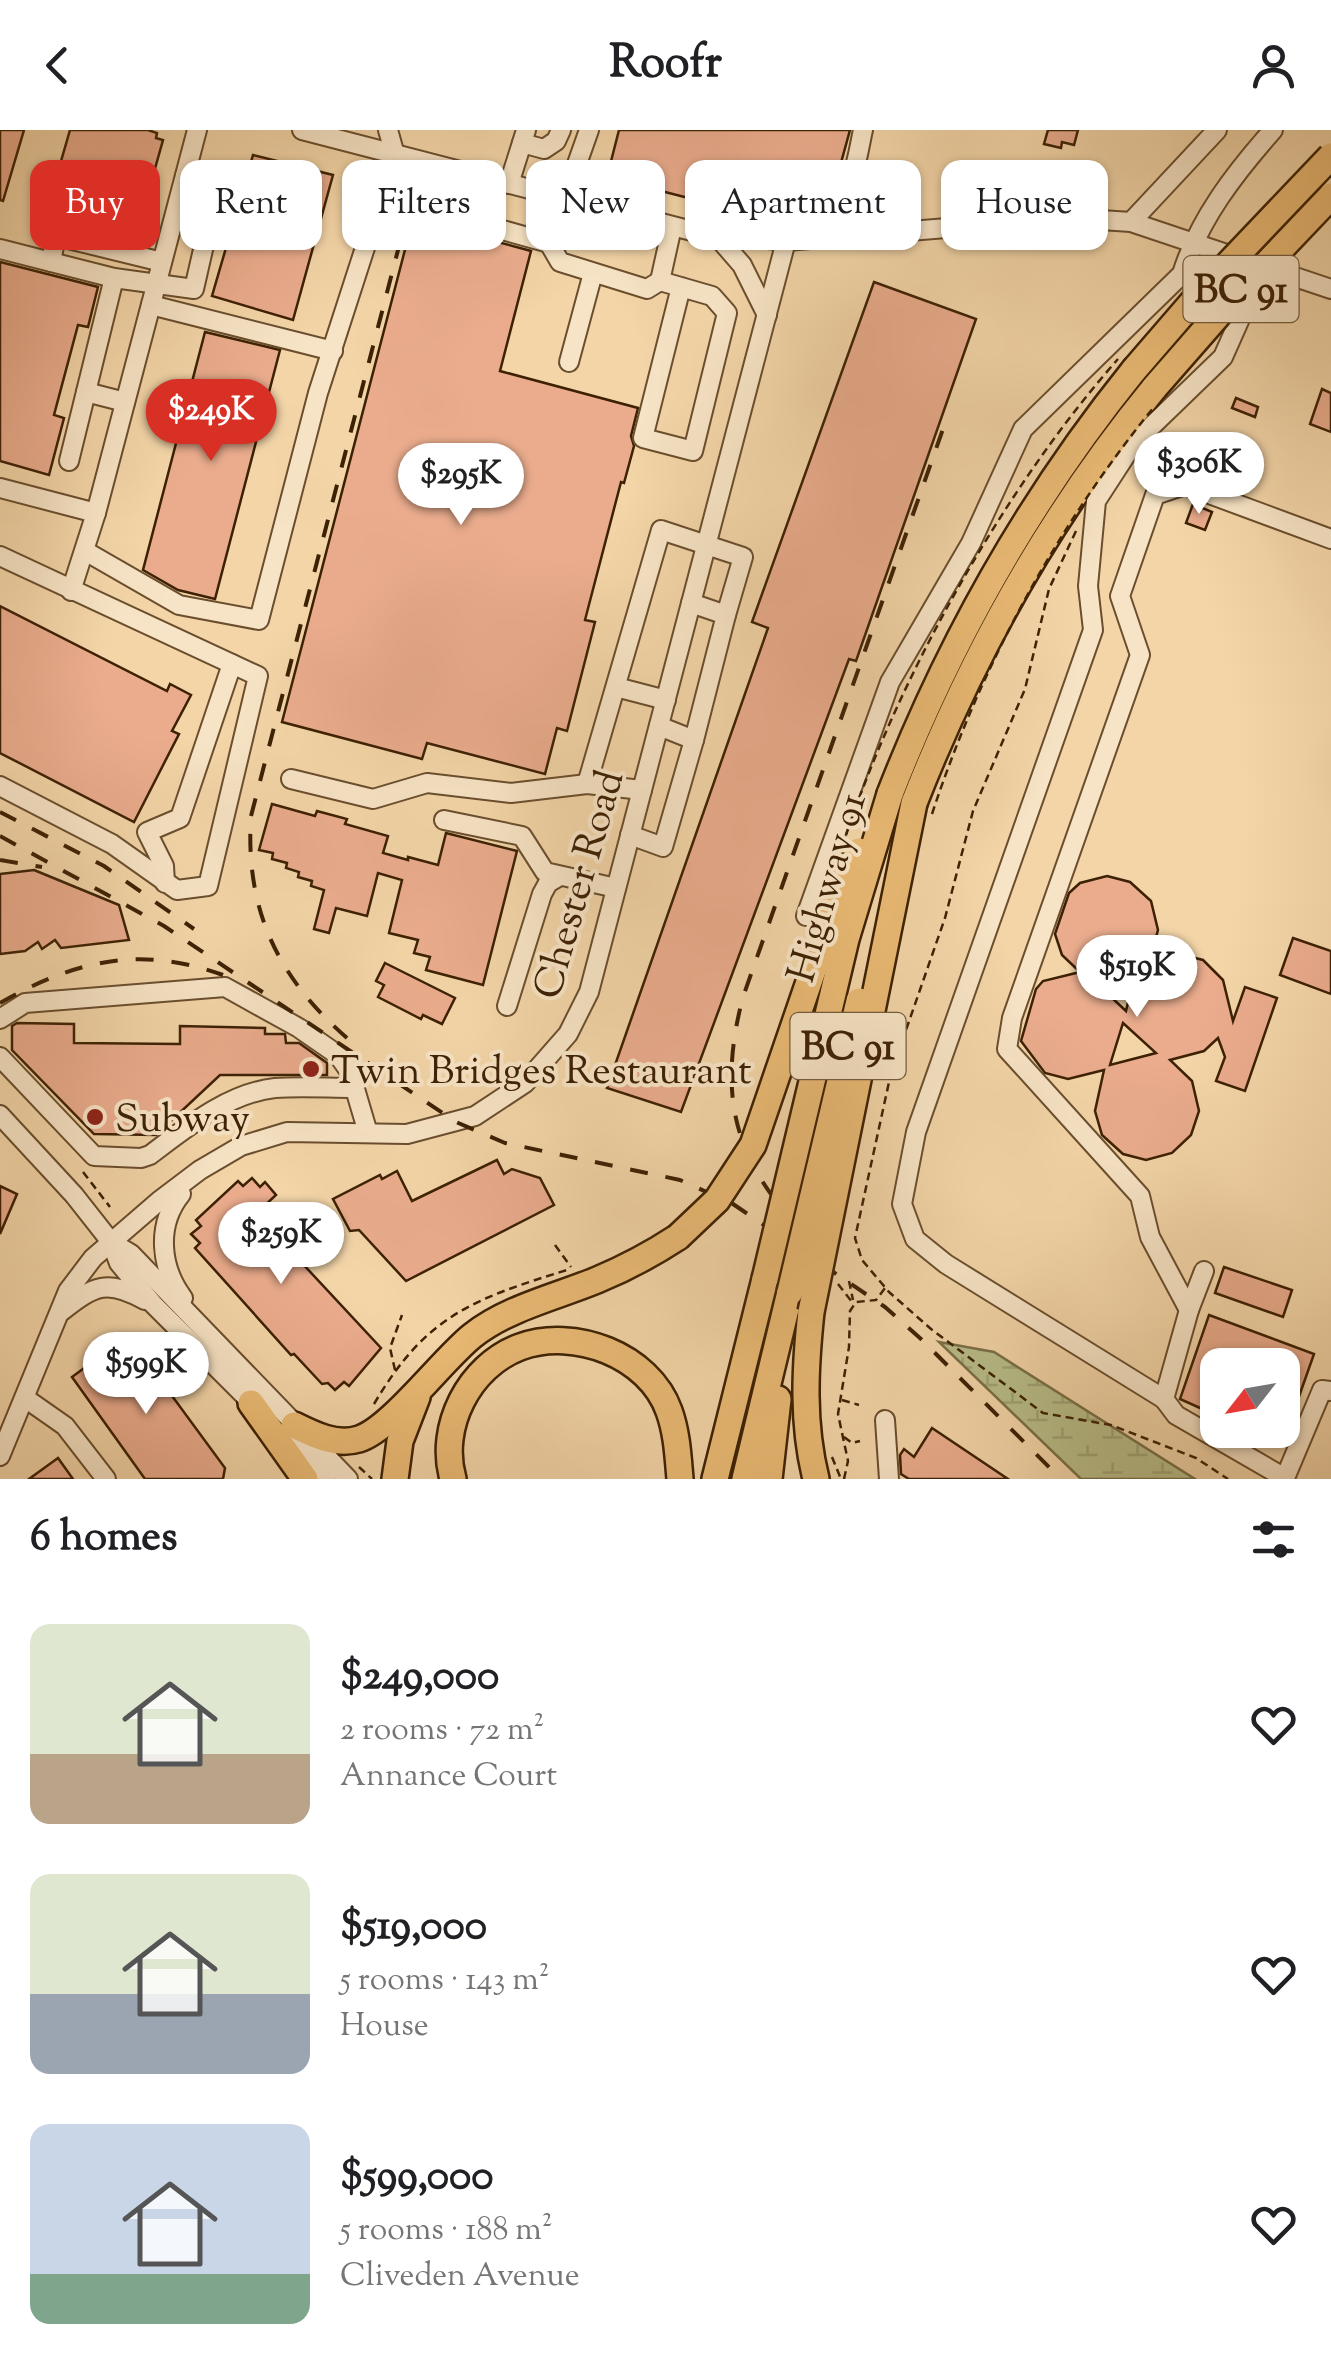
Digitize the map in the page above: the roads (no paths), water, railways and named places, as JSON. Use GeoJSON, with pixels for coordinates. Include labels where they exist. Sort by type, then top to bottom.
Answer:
{"type":"FeatureCollection","features":[{"type":"Feature","properties":{"kind":"highway","name":"Highway 91"},"geometry":{"type":"LineString","coordinates":[[911,807],[926,705],[994,571],[1130,359],[1197,296],[1331,156]]}},
{"type":"Feature","properties":{"kind":"highway","name":"Highway 91"},"geometry":{"type":"LineString","coordinates":[[715,1479],[846,938],[911,807],[950,716],[1017,584],[1096,462],[1229,303],[1331,196]]}},
{"type":"Feature","properties":{"kind":"highway"},"geometry":{"type":"LineString","coordinates":[[294,1425],[335,1440],[360,1438],[382,1424],[473,1336],[642,1260],[678,1237],[717,1200],[752,1144],[844,880],[911,807]]}},
{"type":"Feature","properties":{"kind":"highway"},"geometry":{"type":"LineString","coordinates":[[816,1479],[804,1386],[811,1312],[911,807]]}},
{"type":"Feature","properties":{"kind":"highway","name":"BC 91"},"geometry":{"type":"LineString","coordinates":[[745,1479],[872,946],[911,807]]}},
{"type":"Feature","properties":{"kind":"highway"},"geometry":{"type":"LineString","coordinates":[[769,1479],[790,1292]]}},
{"type":"Feature","properties":{"kind":"highway"},"geometry":{"type":"LineString","coordinates":[[453,1479],[452,1429],[475,1378],[519,1347],[544,1341],[582,1342],[622,1356],[647,1376],[668,1407],[678,1446],[680,1479]]}},
{"type":"Feature","properties":{"kind":"highway"},"geometry":{"type":"LineString","coordinates":[[394,1479],[400,1441],[424,1384]]}},
{"type":"Feature","properties":{"kind":"highway"},"geometry":{"type":"LineString","coordinates":[[252,1403],[305,1479]]}},
{"type":"Feature","properties":{"kind":"street"},"geometry":{"type":"LineString","coordinates":[[189,160],[197,130]]}},
{"type":"Feature","properties":{"kind":"street"},"geometry":{"type":"LineString","coordinates":[[302,130],[526,188]]}},
{"type":"Feature","properties":{"kind":"street"},"geometry":{"type":"LineString","coordinates":[[85,551],[179,605],[258,620],[318,392],[395,154],[388,130]]}},
{"type":"Feature","properties":{"kind":"street"},"geometry":{"type":"LineString","coordinates":[[510,184],[524,136],[544,149],[556,141],[561,130]]}},
{"type":"Feature","properties":{"kind":"street"},"geometry":{"type":"LineString","coordinates":[[579,160],[589,130]]}},
{"type":"Feature","properties":{"kind":"street","name":"Chester Road"},"geometry":{"type":"LineString","coordinates":[[856,160],[863,130]]}},
{"type":"Feature","properties":{"kind":"street"},"geometry":{"type":"LineString","coordinates":[[1130,222],[1217,130]]}},
{"type":"Feature","properties":{"kind":"street"},"geometry":{"type":"LineString","coordinates":[[806,916],[890,682],[971,543],[1023,429],[1182,274],[1192,240],[1240,166],[1273,130]]}},
{"type":"Feature","properties":{"kind":"street"},"geometry":{"type":"LineString","coordinates":[[71,591],[96,513],[180,195]]}},
{"type":"Feature","properties":{"kind":"street"},"geometry":{"type":"LineString","coordinates":[[921,231],[1070,218],[1130,222],[1331,289]]}},
{"type":"Feature","properties":{"kind":"street"},"geometry":{"type":"LineString","coordinates":[[665,226],[685,230]]}},
{"type":"Feature","properties":{"kind":"street"},"geometry":{"type":"LineString","coordinates":[[553,250],[560,262],[647,290],[660,280],[672,228]]}},
{"type":"Feature","properties":{"kind":"street"},"geometry":{"type":"LineString","coordinates":[[50,262],[56,236],[162,262]]}},
{"type":"Feature","properties":{"kind":"street"},"geometry":{"type":"LineString","coordinates":[[0,249],[114,278],[194,289],[203,250]]}},
{"type":"Feature","properties":{"kind":"street"},"geometry":{"type":"LineString","coordinates":[[728,250],[742,266],[767,316]]}},
{"type":"Feature","properties":{"kind":"street","name":"Chester Road"},"geometry":{"type":"LineString","coordinates":[[0,1456],[58,1314],[79,1274],[111,1242],[200,1170],[241,1146],[287,1132],[407,1134],[474,1116],[525,1083],[568,1034],[589,992],[784,250]]}},
{"type":"Feature","properties":{"kind":"street"},"geometry":{"type":"LineString","coordinates":[[1264,266],[1223,357],[1133,444],[1096,501],[1088,586],[1093,630],[916,1132],[902,1204],[915,1240],[946,1264],[1164,1400],[1176,1415],[1286,1478],[1322,1390],[1331,1391]]}},
{"type":"Feature","properties":{"kind":"street"},"geometry":{"type":"LineString","coordinates":[[568,362],[593,272]]}},
{"type":"Feature","properties":{"kind":"street"},"geometry":{"type":"LineString","coordinates":[[69,462],[114,278]]}},
{"type":"Feature","properties":{"kind":"street"},"geometry":{"type":"LineString","coordinates":[[660,280],[681,286],[712,296],[727,312],[693,451],[644,438],[681,286]]}},
{"type":"Feature","properties":{"kind":"street"},"geometry":{"type":"LineString","coordinates":[[150,305],[333,351]]}},
{"type":"Feature","properties":{"kind":"street"},"geometry":{"type":"LineString","coordinates":[[86,392],[125,402]]}},
{"type":"Feature","properties":{"kind":"street"},"geometry":{"type":"LineString","coordinates":[[1189,1310],[1150,1237],[1140,1196],[1007,1049],[1012,1018],[1140,655],[1120,596],[1155,496],[1185,485],[1331,539]]}},
{"type":"Feature","properties":{"kind":"street"},"geometry":{"type":"LineString","coordinates":[[0,488],[96,513]]}},
{"type":"Feature","properties":{"kind":"street"},"geometry":{"type":"LineString","coordinates":[[587,784],[661,530],[743,557],[663,847],[630,835]]}},
{"type":"Feature","properties":{"kind":"street"},"geometry":{"type":"LineString","coordinates":[[0,556],[258,676],[208,886],[177,890],[164,884],[112,844],[0,786]]}},
{"type":"Feature","properties":{"kind":"street"},"geometry":{"type":"LineString","coordinates":[[692,603],[726,615]]}},
{"type":"Feature","properties":{"kind":"street"},"geometry":{"type":"LineString","coordinates":[[126,855],[147,832],[180,818],[232,664]]}},
{"type":"Feature","properties":{"kind":"street"},"geometry":{"type":"LineString","coordinates":[[616,687],[666,700]]}},
{"type":"Feature","properties":{"kind":"street"},"geometry":{"type":"LineString","coordinates":[[659,726],[694,740]]}},
{"type":"Feature","properties":{"kind":"street"},"geometry":{"type":"LineString","coordinates":[[290,778],[373,799],[427,784],[510,793],[587,784],[642,790]]}},
{"type":"Feature","properties":{"kind":"street"},"geometry":{"type":"LineString","coordinates":[[444,820],[522,836],[545,872],[616,888]]}},
{"type":"Feature","properties":{"kind":"street"},"geometry":{"type":"LineString","coordinates":[[147,832],[164,866],[164,884]]}},
{"type":"Feature","properties":{"kind":"street"},"geometry":{"type":"LineString","coordinates":[[507,1006],[537,906],[548,883],[558,877]]}},
{"type":"Feature","properties":{"kind":"street"},"geometry":{"type":"LineString","coordinates":[[0,1019],[25,1003],[225,987],[300,1028],[338,1055],[350,1072],[368,1133]]}},
{"type":"Feature","properties":{"kind":"street"},"geometry":{"type":"LineString","coordinates":[[0,1058],[94,1156],[150,1155],[210,1112],[256,1092],[274,1088],[354,1088]]}},
{"type":"Feature","properties":{"kind":"street"},"geometry":{"type":"LineString","coordinates":[[0,1115],[58,1175],[111,1242],[120,1263],[152,1304],[326,1479]]}},
{"type":"Feature","properties":{"kind":"street"},"geometry":{"type":"LineString","coordinates":[[200,1170],[168,1209],[162,1248],[176,1288],[210,1338]]}},
{"type":"Feature","properties":{"kind":"street"},"geometry":{"type":"LineString","coordinates":[[111,1242],[131,1254],[348,1479]]}},
{"type":"Feature","properties":{"kind":"street"},"geometry":{"type":"LineString","coordinates":[[1164,1400],[1204,1270]]}},
{"type":"Feature","properties":{"kind":"street"},"geometry":{"type":"LineString","coordinates":[[58,1314],[88,1292],[108,1286],[122,1287],[152,1304]]}},
{"type":"Feature","properties":{"kind":"street"},"geometry":{"type":"LineString","coordinates":[[25,1398],[66,1426],[106,1479]]}},
{"type":"Feature","properties":{"kind":"street"},"geometry":{"type":"LineString","coordinates":[[885,1420],[889,1479]]}},
{"type":"Feature","properties":{"kind":"railway"},"geometry":{"type":"LineString","coordinates":[[347,1038],[302,991],[270,939],[254,881],[251,816],[398,250]]}},
{"type":"Feature","properties":{"kind":"railway"},"geometry":{"type":"LineString","coordinates":[[821,1250],[771,1193],[741,1136],[732,1072],[735,1036],[743,997],[943,429]]}},
{"type":"Feature","properties":{"kind":"railway"},"geometry":{"type":"LineString","coordinates":[[0,812],[104,866],[194,929]]}},
{"type":"Feature","properties":{"kind":"railway"},"geometry":{"type":"LineString","coordinates":[[0,836],[164,926],[456,1122],[505,1143],[680,1180],[733,1204],[885,1307],[1061,1479]]}},
{"type":"Feature","properties":{"kind":"railway"},"geometry":{"type":"LineString","coordinates":[[0,860],[42,867]]}},
{"type":"Feature","properties":{"kind":"railway"},"geometry":{"type":"LineString","coordinates":[[0,1003],[55,976],[109,962],[164,961],[223,975]]}},
{"type":"Feature","properties":{"kind":"place","name":"Twin Bridges Restaurant"},"geometry":{"type":"Point","coordinates":[311,1069]}},
{"type":"Feature","properties":{"kind":"place","name":"Subway"},"geometry":{"type":"Point","coordinates":[95,1117]}}]}
